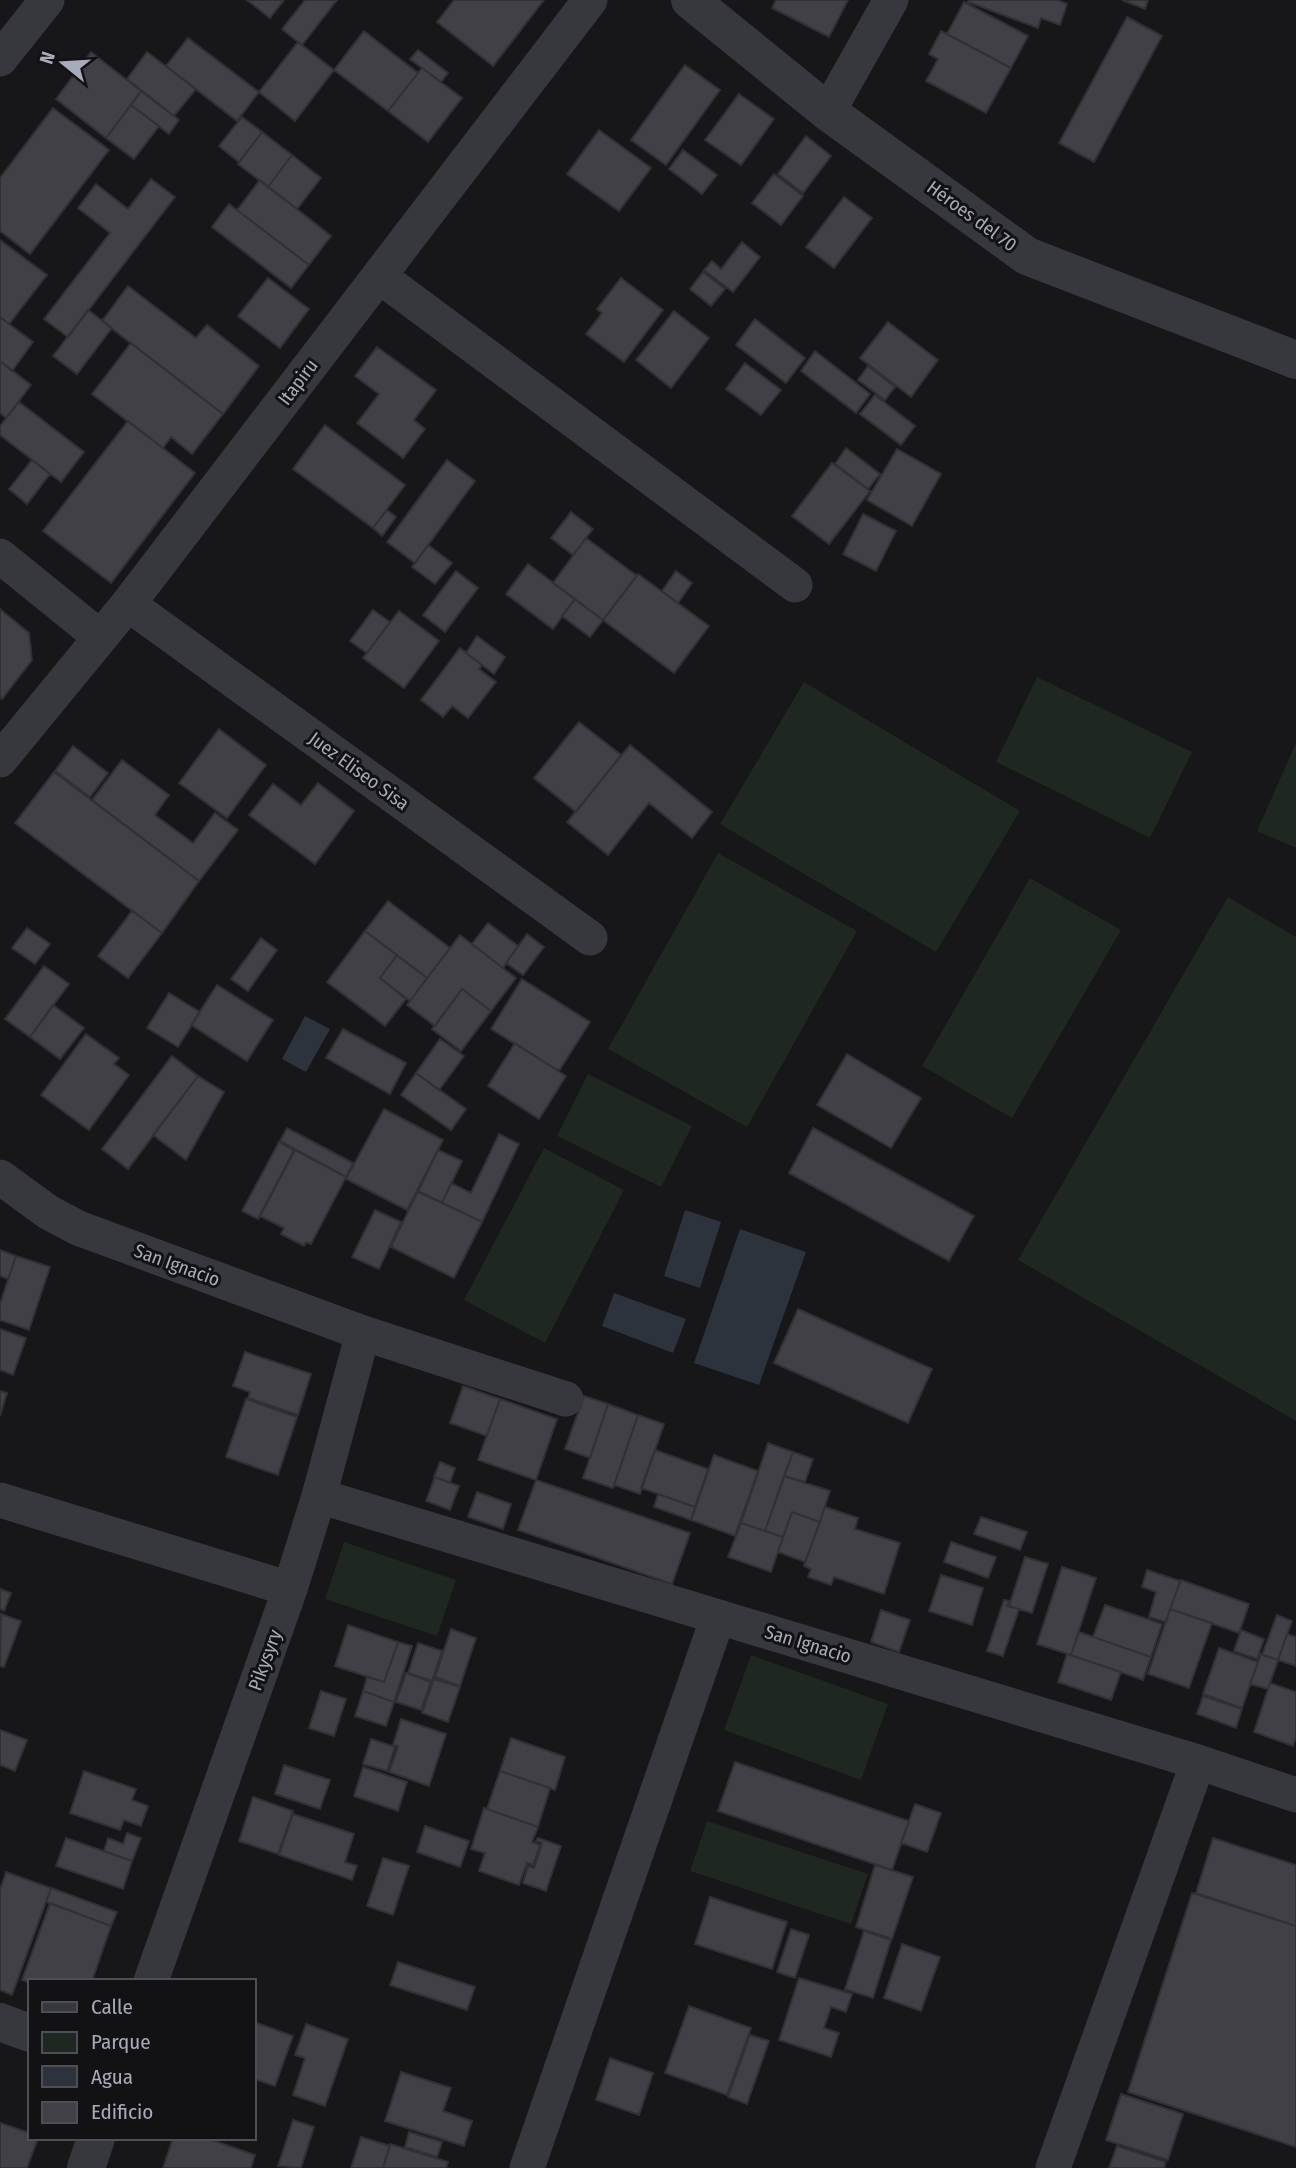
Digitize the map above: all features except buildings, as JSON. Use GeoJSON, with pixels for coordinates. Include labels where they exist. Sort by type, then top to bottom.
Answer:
{"type":"FeatureCollection","features":[{"type":"Feature","properties":{"kind":"street"},"geometry":{"type":"LineString","coordinates":[[0,59],[47,0]]}},
{"type":"Feature","properties":{"kind":"street","name":"Itapiru"},"geometry":{"type":"LineString","coordinates":[[0,760],[128,604],[590,0]]}},
{"type":"Feature","properties":{"kind":"street","name":"Héroes del 70"},"geometry":{"type":"LineString","coordinates":[[690,0],[828,112],[1027,256],[1296,360]]}},
{"type":"Feature","properties":{"kind":"street"},"geometry":{"type":"LineString","coordinates":[[828,112],[891,0]]}},
{"type":"Feature","properties":{"kind":"street"},"geometry":{"type":"LineString","coordinates":[[379,276],[795,585]]}},
{"type":"Feature","properties":{"kind":"street"},"geometry":{"type":"LineString","coordinates":[[0,556],[100,637]]}},
{"type":"Feature","properties":{"kind":"street","name":"Juez Eliseo Sisa"},"geometry":{"type":"LineString","coordinates":[[128,604],[590,938]]}},
{"type":"Feature","properties":{"kind":"street","name":"San Ignacio"},"geometry":{"type":"LineString","coordinates":[[0,1177],[48,1212],[78,1228],[363,1333],[566,1399]]}},
{"type":"Feature","properties":{"kind":"street","name":"Pikysyry"},"geometry":{"type":"LineString","coordinates":[[152,1979],[290,1589],[363,1333]]}},
{"type":"Feature","properties":{"kind":"street","name":"San Ignacio"},"geometry":{"type":"LineString","coordinates":[[318,1496],[1198,1762],[1296,1795]]}},
{"type":"Feature","properties":{"kind":"street"},"geometry":{"type":"LineString","coordinates":[[0,1500],[290,1589]]}},
{"type":"Feature","properties":{"kind":"street"},"geometry":{"type":"LineString","coordinates":[[527,2168],[718,1617]]}},
{"type":"Feature","properties":{"kind":"street"},"geometry":{"type":"LineString","coordinates":[[1053,2168],[1198,1762]]}},
{"type":"Feature","properties":{"kind":"street"},"geometry":{"type":"LineString","coordinates":[[0,2022],[28,2032]]}},
{"type":"Feature","properties":{"kind":"street"},"geometry":{"type":"LineString","coordinates":[[86,2168],[95,2140]]}},
{"type":"Feature","properties":{"kind":"green space"},"geometry":{"type":"Polygon","coordinates":[[[1037,677],[1192,752],[1150,838],[996,762],[1037,677]]]}},
{"type":"Feature","properties":{"kind":"green space"},"geometry":{"type":"Polygon","coordinates":[[[804,682],[1020,811],[936,952],[720,824],[804,682]]]}},
{"type":"Feature","properties":{"kind":"green space"},"geometry":{"type":"Polygon","coordinates":[[[1296,743],[1296,848],[1257,831],[1296,743]]]}},
{"type":"Feature","properties":{"kind":"green space"},"geometry":{"type":"Polygon","coordinates":[[[718,853],[857,931],[747,1127],[608,1049],[718,853]]]}},
{"type":"Feature","properties":{"kind":"green space"},"geometry":{"type":"Polygon","coordinates":[[[1030,878],[1121,930],[1012,1118],[922,1066],[1030,878]]]}},
{"type":"Feature","properties":{"kind":"green space"},"geometry":{"type":"Polygon","coordinates":[[[1228,897],[1296,937],[1296,1421],[1018,1260],[1228,897]]]}},
{"type":"Feature","properties":{"kind":"green space"},"geometry":{"type":"Polygon","coordinates":[[[588,1074],[692,1126],[661,1187],[557,1136],[588,1074]]]}},
{"type":"Feature","properties":{"kind":"green space"},"geometry":{"type":"Polygon","coordinates":[[[544,1148],[624,1190],[545,1343],[464,1300],[544,1148]]]}},
{"type":"Feature","properties":{"kind":"green space"},"geometry":{"type":"Polygon","coordinates":[[[344,1542],[456,1580],[437,1636],[325,1599],[344,1542]]]}},
{"type":"Feature","properties":{"kind":"green space"},"geometry":{"type":"Polygon","coordinates":[[[751,1655],[888,1704],[861,1780],[724,1730],[751,1655]]]}},
{"type":"Feature","properties":{"kind":"green space"},"geometry":{"type":"Polygon","coordinates":[[[707,1821],[868,1874],[851,1924],[690,1871],[707,1821]]]}},
{"type":"Feature","properties":{"kind":"water"},"geometry":{"type":"Polygon","coordinates":[[[305,1016],[330,1029],[306,1072],[282,1059],[305,1016]]]}},
{"type":"Feature","properties":{"kind":"water"},"geometry":{"type":"Polygon","coordinates":[[[685,1210],[721,1222],[700,1288],[664,1276],[685,1210]]]}},
{"type":"Feature","properties":{"kind":"water"},"geometry":{"type":"Polygon","coordinates":[[[740,1229],[806,1252],[759,1385],[694,1363],[740,1229]]]}},
{"type":"Feature","properties":{"kind":"water"},"geometry":{"type":"Polygon","coordinates":[[[614,1293],[686,1319],[673,1353],[602,1326],[614,1293]]]}}]}
